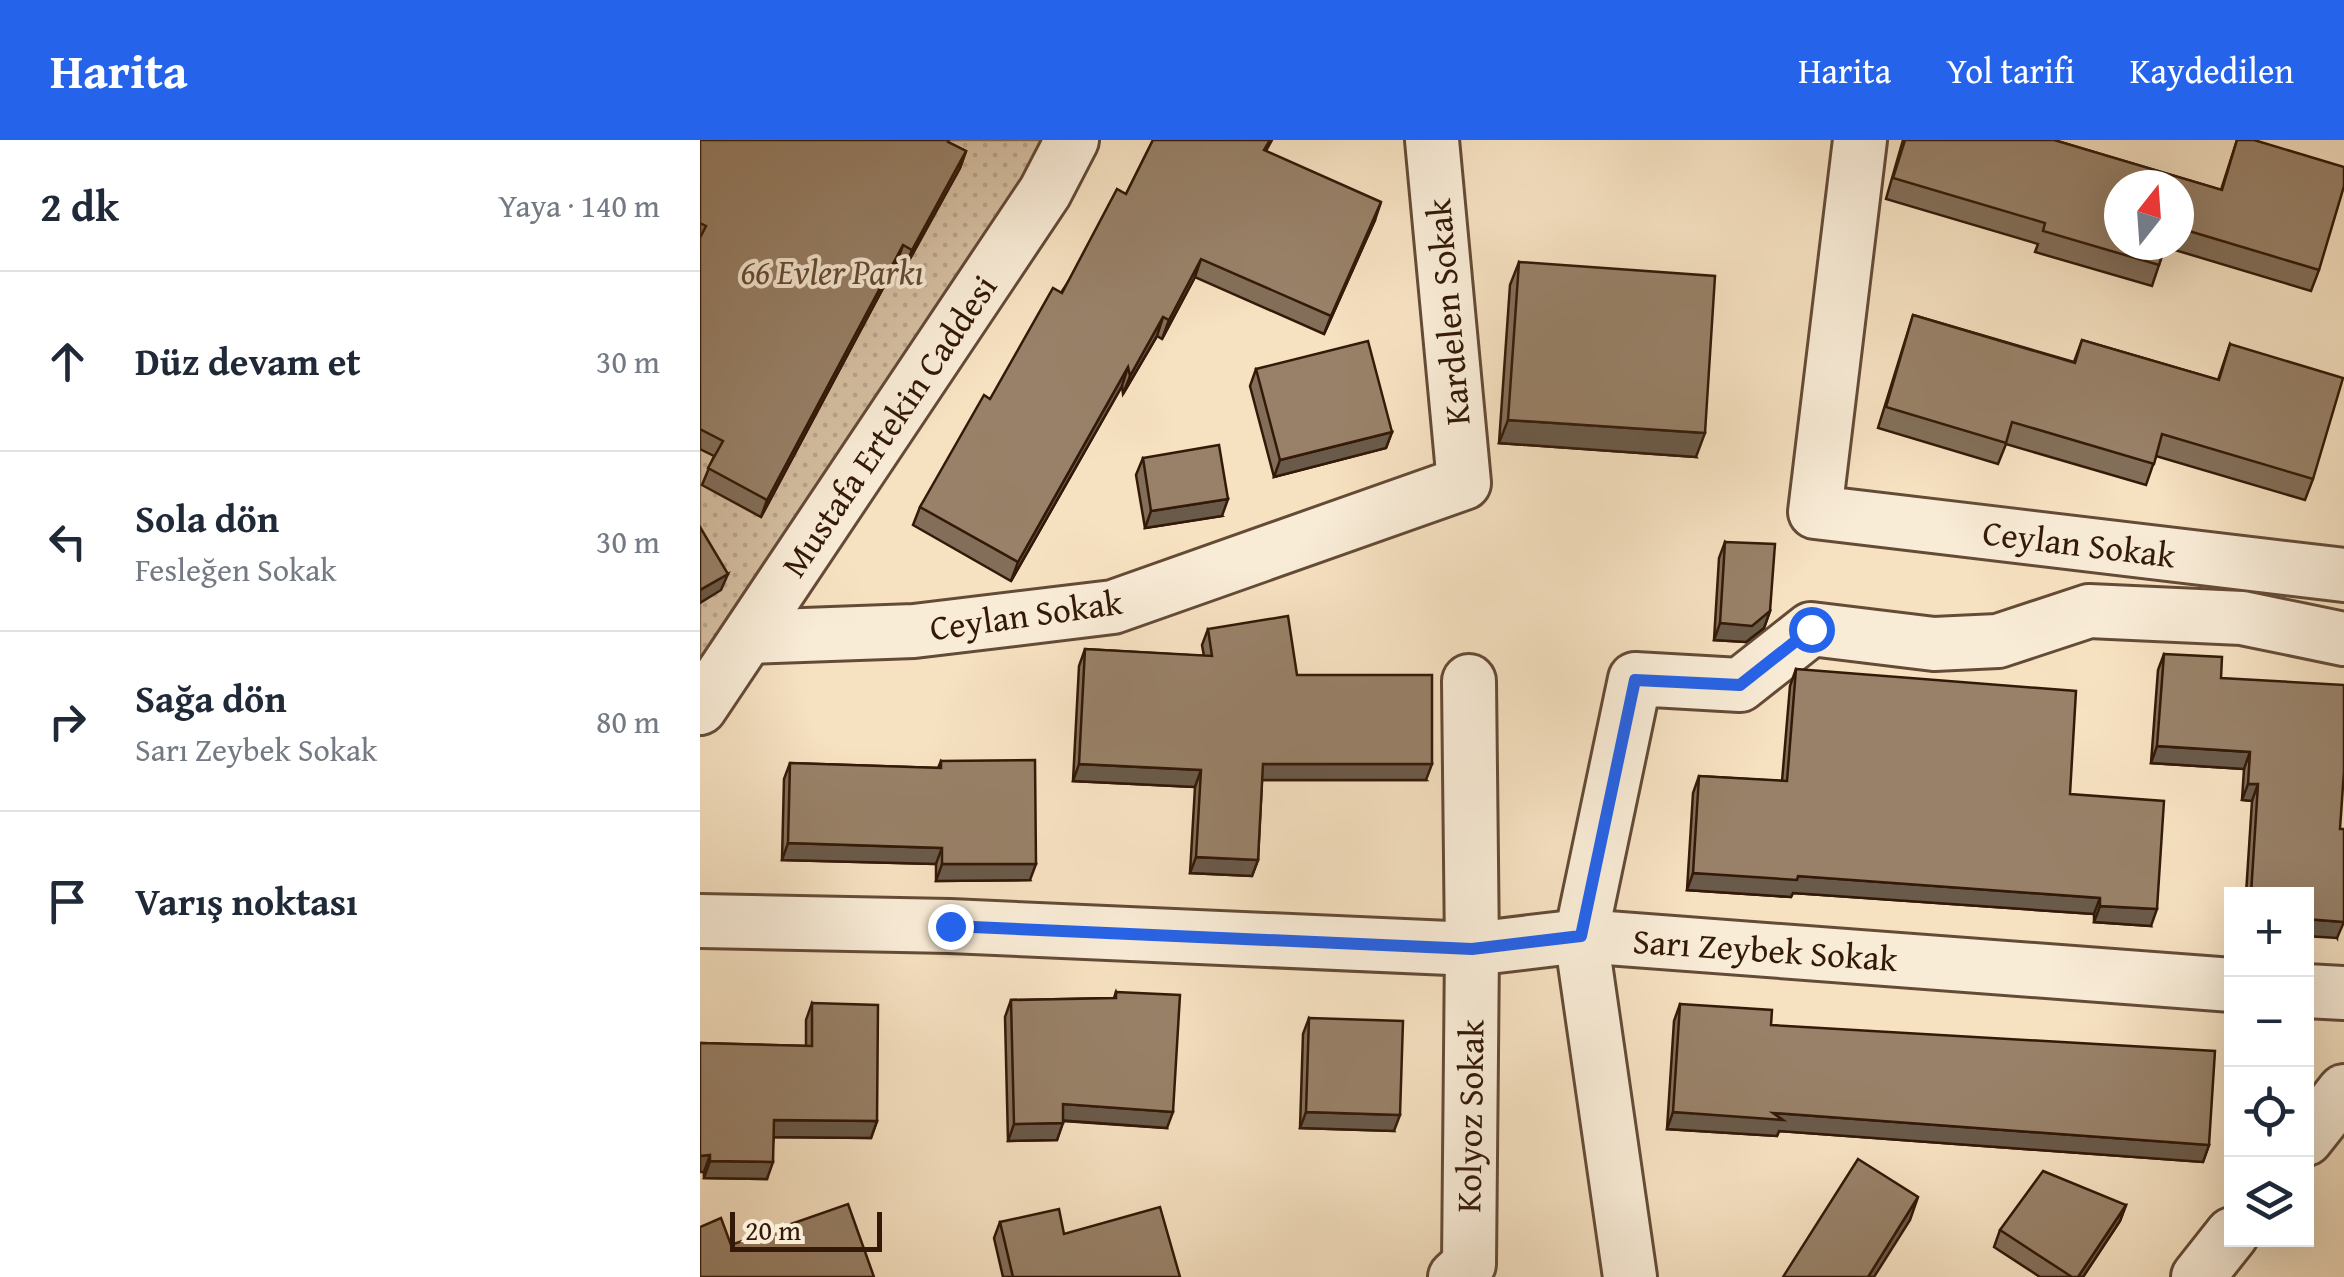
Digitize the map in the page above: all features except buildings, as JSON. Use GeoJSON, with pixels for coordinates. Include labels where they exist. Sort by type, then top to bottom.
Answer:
{"type":"FeatureCollection","features":[{"type":"Feature","properties":{"kind":"street","name":"Mustafa Ertekin Caddesi"},"geometry":{"type":"LineString","coordinates":[[700,708],[1044,192],[1072,140]]}},
{"type":"Feature","properties":{"kind":"street","name":"Kardelen Sokak"},"geometry":{"type":"LineString","coordinates":[[1432,140],[1464,483]]}},
{"type":"Feature","properties":{"kind":"street","name":"Ceylan Sokak"},"geometry":{"type":"LineString","coordinates":[[1860,140],[1815,512],[2344,574]]}},
{"type":"Feature","properties":{"kind":"street","name":"Ceylan Sokak"},"geometry":{"type":"LineString","coordinates":[[748,637],[914,632],[1113,608],[1464,483]]}},
{"type":"Feature","properties":{"kind":"street"},"geometry":{"type":"LineString","coordinates":[[1630,1277],[1581,936],[1635,680],[1740,685],[1811,629],[1934,644],[1998,641],[2089,610],[2242,618],[2344,638]]}},
{"type":"Feature","properties":{"kind":"street"},"geometry":{"type":"LineString","coordinates":[[1469,681],[1472,949]]}},
{"type":"Feature","properties":{"kind":"street","name":"Sarı Zeybek Sokak"},"geometry":{"type":"LineString","coordinates":[[700,920],[950,926],[1472,949],[1581,936],[2224,984]]}},
{"type":"Feature","properties":{"kind":"street","name":"Kolyoz Sokak"},"geometry":{"type":"LineString","coordinates":[[1456,1277],[1469,1264],[1472,949]]}},
{"type":"Feature","properties":{"kind":"street"},"geometry":{"type":"LineString","coordinates":[[2314,991],[2344,993]]}},
{"type":"Feature","properties":{"kind":"street"},"geometry":{"type":"LineString","coordinates":[[2314,1128],[2344,1090]]}},
{"type":"Feature","properties":{"kind":"street"},"geometry":{"type":"LineString","coordinates":[[2198,1277],[2224,1244]]}},
{"type":"Feature","properties":{"kind":"green space","name":"66 Evler Parkı"},"geometry":{"type":"Polygon","coordinates":[[[700,140],[1072,140],[700,708],[700,140]]]}},
{"type":"Feature","properties":{"kind":"route"},"geometry":{"type":"LineString","coordinates":[[950,926],[1472,949],[1581,936],[1635,680],[1740,685],[1811,629]]}}]}
